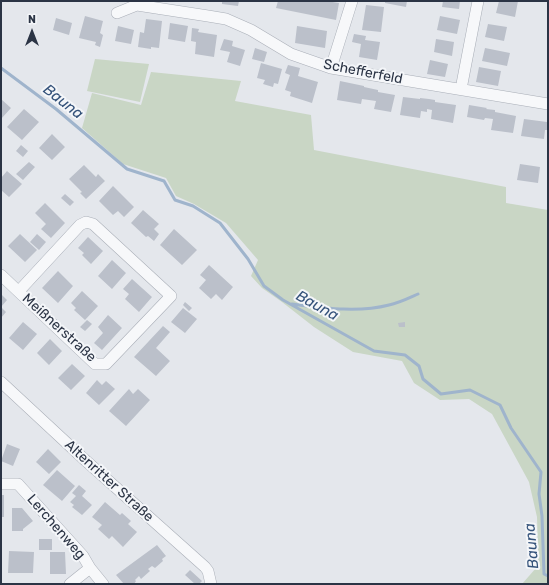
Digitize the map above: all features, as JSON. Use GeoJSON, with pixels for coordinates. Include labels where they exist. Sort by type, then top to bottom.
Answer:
{"type":"FeatureCollection","features":[{"type":"Feature","properties":{"kind":"street"},"geometry":{"type":"LineString","coordinates":[[331,68],[352,1]]}},
{"type":"Feature","properties":{"kind":"street"},"geometry":{"type":"LineString","coordinates":[[461,89],[478,1]]}},
{"type":"Feature","properties":{"kind":"street","name":"Schefferfeld"},"geometry":{"type":"LineString","coordinates":[[117,13],[137,5],[226,19],[251,30],[291,54],[331,68],[548,104]]}},
{"type":"Feature","properties":{"kind":"street","name":"Meißnerstraße"},"geometry":{"type":"LineString","coordinates":[[1,275],[95,364],[106,364],[171,296],[93,224],[86,222],[80,225],[19,292]]}},
{"type":"Feature","properties":{"kind":"street","name":"Altenritter Straße"},"geometry":{"type":"LineString","coordinates":[[1,382],[205,566],[208,571],[211,584]]}},
{"type":"Feature","properties":{"kind":"street","name":"Lerchenweg"},"geometry":{"type":"LineString","coordinates":[[1,484],[18,484],[83,556],[90,568],[103,584]]}},
{"type":"Feature","properties":{"kind":"street"},"geometry":{"type":"LineString","coordinates":[[70,584],[90,568]]}},
{"type":"Feature","properties":{"kind":"green space"},"geometry":{"type":"Polygon","coordinates":[[[95,59],[149,64],[140,102],[87,91],[95,59]]]}},
{"type":"Feature","properties":{"kind":"green space"},"geometry":{"type":"Polygon","coordinates":[[[151,72],[241,81],[235,101],[311,115],[314,150],[506,187],[506,203],[548,210],[548,584],[522,584],[536,568],[538,550],[537,517],[529,482],[492,414],[469,399],[440,400],[414,383],[402,361],[353,352],[314,327],[262,288],[251,276],[258,260],[226,223],[194,204],[176,196],[166,178],[123,164],[82,128],[92,93],[141,105],[151,72]]]}},
{"type":"Feature","properties":{"kind":"building"},"geometry":{"type":"Polygon","coordinates":[[[222,1],[239,1],[238,6],[222,4],[222,1]]]}},
{"type":"Feature","properties":{"kind":"building"},"geometry":{"type":"Polygon","coordinates":[[[278,1],[326,1],[339,3],[336,20],[276,8],[278,1]]]}},
{"type":"Feature","properties":{"kind":"building"},"geometry":{"type":"Polygon","coordinates":[[[385,1],[407,1],[406,7],[385,3],[385,1]]]}},
{"type":"Feature","properties":{"kind":"building"},"geometry":{"type":"Polygon","coordinates":[[[443,1],[460,1],[459,9],[442,7],[443,1]]]}},
{"type":"Feature","properties":{"kind":"building"},"geometry":{"type":"Polygon","coordinates":[[[499,1],[518,1],[515,17],[496,13],[499,1]]]}},
{"type":"Feature","properties":{"kind":"building"},"geometry":{"type":"Polygon","coordinates":[[[366,5],[384,7],[381,32],[362,30],[366,5]]]}},
{"type":"Feature","properties":{"kind":"building"},"geometry":{"type":"Polygon","coordinates":[[[85,16],[103,21],[100,33],[103,35],[100,47],[95,45],[96,42],[79,38],[85,16]]]}},
{"type":"Feature","properties":{"kind":"building"},"geometry":{"type":"Polygon","coordinates":[[[440,16],[460,20],[457,34],[437,30],[440,16]]]}},
{"type":"Feature","properties":{"kind":"building"},"geometry":{"type":"Polygon","coordinates":[[[56,18],[72,23],[69,35],[53,30],[56,18]]]}},
{"type":"Feature","properties":{"kind":"building"},"geometry":{"type":"Polygon","coordinates":[[[146,19],[162,21],[159,48],[151,47],[151,49],[138,47],[140,32],[144,33],[146,19]]]}},
{"type":"Feature","properties":{"kind":"building"},"geometry":{"type":"Polygon","coordinates":[[[170,23],[188,26],[185,42],[168,39],[170,23]]]}},
{"type":"Feature","properties":{"kind":"building"},"geometry":{"type":"Polygon","coordinates":[[[488,24],[507,27],[504,41],[485,37],[488,24]]]}},
{"type":"Feature","properties":{"kind":"building"},"geometry":{"type":"Polygon","coordinates":[[[118,26],[134,30],[131,44],[115,41],[118,26]]]}},
{"type":"Feature","properties":{"kind":"building"},"geometry":{"type":"Polygon","coordinates":[[[297,26],[327,31],[325,48],[295,43],[297,26]]]}},
{"type":"Feature","properties":{"kind":"building"},"geometry":{"type":"Polygon","coordinates":[[[192,28],[199,29],[198,32],[217,35],[214,57],[195,54],[196,42],[191,41],[192,28]]]}},
{"type":"Feature","properties":{"kind":"building"},"geometry":{"type":"Polygon","coordinates":[[[354,34],[366,36],[365,40],[380,42],[377,60],[359,57],[361,44],[352,42],[354,34]]]}},
{"type":"Feature","properties":{"kind":"building"},"geometry":{"type":"Polygon","coordinates":[[[224,39],[233,41],[232,46],[245,50],[240,66],[227,62],[230,52],[220,50],[224,39]]]}},
{"type":"Feature","properties":{"kind":"building"},"geometry":{"type":"Polygon","coordinates":[[[436,39],[454,42],[452,56],[434,52],[436,39]]]}},
{"type":"Feature","properties":{"kind":"building"},"geometry":{"type":"Polygon","coordinates":[[[255,48],[267,52],[264,62],[252,59],[255,48]]]}},
{"type":"Feature","properties":{"kind":"building"},"geometry":{"type":"Polygon","coordinates":[[[485,48],[510,53],[507,66],[482,61],[485,48]]]}},
{"type":"Feature","properties":{"kind":"building"},"geometry":{"type":"Polygon","coordinates":[[[430,60],[448,64],[445,77],[427,74],[430,60]]]}},
{"type":"Feature","properties":{"kind":"building"},"geometry":{"type":"Polygon","coordinates":[[[261,63],[282,69],[278,84],[274,83],[273,87],[263,84],[265,80],[257,78],[261,63]]]}},
{"type":"Feature","properties":{"kind":"building"},"geometry":{"type":"Polygon","coordinates":[[[288,65],[300,68],[298,76],[318,82],[312,103],[290,96],[291,92],[285,90],[290,75],[285,73],[288,65]]]}},
{"type":"Feature","properties":{"kind":"building"},"geometry":{"type":"Polygon","coordinates":[[[479,67],[501,71],[498,86],[476,82],[479,67]]]}},
{"type":"Feature","properties":{"kind":"building"},"geometry":{"type":"Polygon","coordinates":[[[340,81],[378,90],[378,92],[395,95],[391,112],[374,109],[376,101],[362,99],[361,104],[337,100],[340,81]]]}},
{"type":"Feature","properties":{"kind":"building"},"geometry":{"type":"Polygon","coordinates":[[[403,97],[429,99],[435,100],[435,102],[456,105],[453,123],[431,119],[432,110],[427,109],[427,112],[421,111],[420,118],[400,115],[403,97]]]}},
{"type":"Feature","properties":{"kind":"building"},"geometry":{"type":"Polygon","coordinates":[[[1,99],[11,108],[1,119],[1,99]]]}},
{"type":"Feature","properties":{"kind":"building"},"geometry":{"type":"Polygon","coordinates":[[[469,105],[516,116],[513,133],[491,130],[493,119],[485,118],[484,120],[467,117],[469,105]]]}},
{"type":"Feature","properties":{"kind":"building"},"geometry":{"type":"Polygon","coordinates":[[[24,109],[39,122],[22,140],[7,127],[24,109]]]}},
{"type":"Feature","properties":{"kind":"building"},"geometry":{"type":"Polygon","coordinates":[[[524,119],[547,122],[548,119],[548,130],[545,130],[544,139],[521,136],[524,119]]]}},
{"type":"Feature","properties":{"kind":"building"},"geometry":{"type":"Polygon","coordinates":[[[52,134],[65,147],[52,160],[39,148],[52,134]]]}},
{"type":"Feature","properties":{"kind":"building"},"geometry":{"type":"Polygon","coordinates":[[[21,145],[28,151],[23,157],[16,151],[21,145]]]}},
{"type":"Feature","properties":{"kind":"building"},"geometry":{"type":"Polygon","coordinates":[[[29,162],[35,167],[23,180],[16,174],[29,162]]]}},
{"type":"Feature","properties":{"kind":"building"},"geometry":{"type":"Polygon","coordinates":[[[520,164],[540,167],[538,183],[517,180],[520,164]]]}},
{"type":"Feature","properties":{"kind":"building"},"geometry":{"type":"Polygon","coordinates":[[[84,165],[96,177],[98,174],[105,181],[86,199],[80,193],[82,192],[69,179],[84,165]]]}},
{"type":"Feature","properties":{"kind":"building"},"geometry":{"type":"Polygon","coordinates":[[[7,171],[22,184],[9,197],[1,190],[1,178],[7,171]]]}},
{"type":"Feature","properties":{"kind":"building"},"geometry":{"type":"Polygon","coordinates":[[[113,186],[134,207],[124,217],[118,211],[113,215],[99,201],[113,186]]]}},
{"type":"Feature","properties":{"kind":"building"},"geometry":{"type":"Polygon","coordinates":[[[65,194],[74,202],[70,206],[61,198],[65,194]]]}},
{"type":"Feature","properties":{"kind":"building"},"geometry":{"type":"Polygon","coordinates":[[[45,203],[65,223],[51,238],[41,229],[46,224],[35,213],[45,203]]]}},
{"type":"Feature","properties":{"kind":"building"},"geometry":{"type":"Polygon","coordinates":[[[143,210],[159,224],[154,229],[159,234],[154,241],[148,236],[146,237],[131,223],[143,210]]]}},
{"type":"Feature","properties":{"kind":"building"},"geometry":{"type":"Polygon","coordinates":[[[174,229],[197,250],[182,265],[160,245],[174,229]]]}},
{"type":"Feature","properties":{"kind":"building"},"geometry":{"type":"Polygon","coordinates":[[[20,234],[37,250],[25,262],[8,246],[20,234]]]}},
{"type":"Feature","properties":{"kind":"building"},"geometry":{"type":"Polygon","coordinates":[[[37,234],[46,242],[39,250],[30,242],[37,234]]]}},
{"type":"Feature","properties":{"kind":"building"},"geometry":{"type":"Polygon","coordinates":[[[88,237],[103,251],[91,264],[82,255],[84,253],[78,248],[88,237]]]}},
{"type":"Feature","properties":{"kind":"building"},"geometry":{"type":"Polygon","coordinates":[[[112,260],[126,273],[112,289],[98,276],[112,260]]]}},
{"type":"Feature","properties":{"kind":"building"},"geometry":{"type":"Polygon","coordinates":[[[209,265],[233,287],[222,300],[216,294],[211,299],[199,288],[206,280],[200,275],[209,265]]]}},
{"type":"Feature","properties":{"kind":"building"},"geometry":{"type":"Polygon","coordinates":[[[58,271],[73,286],[58,303],[42,288],[58,271]]]}},
{"type":"Feature","properties":{"kind":"building"},"geometry":{"type":"Polygon","coordinates":[[[132,279],[152,297],[139,312],[125,299],[129,294],[123,289],[132,279]]]}},
{"type":"Feature","properties":{"kind":"building"},"geometry":{"type":"Polygon","coordinates":[[[82,291],[98,306],[85,320],[74,310],[76,308],[71,303],[82,291]]]}},
{"type":"Feature","properties":{"kind":"building"},"geometry":{"type":"Polygon","coordinates":[[[1,294],[7,300],[1,307],[1,294]]]}},
{"type":"Feature","properties":{"kind":"building"},"geometry":{"type":"Polygon","coordinates":[[[185,302],[192,308],[189,311],[183,305],[185,302]]]}},
{"type":"Feature","properties":{"kind":"building"},"geometry":{"type":"Polygon","coordinates":[[[1,307],[6,312],[1,318],[1,307]]]}},
{"type":"Feature","properties":{"kind":"building"},"geometry":{"type":"Polygon","coordinates":[[[183,308],[197,319],[185,333],[171,322],[183,308]]]}},
{"type":"Feature","properties":{"kind":"building"},"geometry":{"type":"Polygon","coordinates":[[[108,315],[122,328],[102,350],[94,343],[103,333],[98,327],[108,315]]]}},
{"type":"Feature","properties":{"kind":"building"},"geometry":{"type":"Polygon","coordinates":[[[87,320],[92,324],[85,331],[80,327],[87,320]]]}},
{"type":"Feature","properties":{"kind":"building"},"geometry":{"type":"Polygon","coordinates":[[[23,322],[37,334],[23,350],[9,338],[23,322]]]}},
{"type":"Feature","properties":{"kind":"building"},"geometry":{"type":"Polygon","coordinates":[[[405,322],[405,327],[399,327],[398,323],[405,322]]]}},
{"type":"Feature","properties":{"kind":"building"},"geometry":{"type":"Polygon","coordinates":[[[163,326],[170,332],[156,348],[170,361],[156,376],[134,357],[163,326]]]}},
{"type":"Feature","properties":{"kind":"building"},"geometry":{"type":"Polygon","coordinates":[[[50,339],[62,351],[49,365],[37,353],[50,339]]]}},
{"type":"Feature","properties":{"kind":"building"},"geometry":{"type":"Polygon","coordinates":[[[72,364],[85,376],[71,390],[58,378],[72,364]]]}},
{"type":"Feature","properties":{"kind":"building"},"geometry":{"type":"Polygon","coordinates":[[[97,380],[102,385],[106,381],[115,389],[99,405],[86,393],[97,380]]]}},
{"type":"Feature","properties":{"kind":"building"},"geometry":{"type":"Polygon","coordinates":[[[129,389],[133,394],[138,389],[150,400],[126,426],[109,411],[129,389]]]}},
{"type":"Feature","properties":{"kind":"building"},"geometry":{"type":"Polygon","coordinates":[[[7,444],[20,449],[13,466],[1,461],[7,444]]]}},
{"type":"Feature","properties":{"kind":"building"},"geometry":{"type":"Polygon","coordinates":[[[48,449],[61,462],[49,474],[36,462],[48,449]]]}},
{"type":"Feature","properties":{"kind":"building"},"geometry":{"type":"Polygon","coordinates":[[[57,470],[75,486],[62,501],[43,485],[57,470]]]}},
{"type":"Feature","properties":{"kind":"building"},"geometry":{"type":"Polygon","coordinates":[[[79,485],[86,491],[82,496],[92,505],[82,515],[72,507],[74,505],[70,502],[76,496],[72,493],[79,485]]]}},
{"type":"Feature","properties":{"kind":"building"},"geometry":{"type":"Polygon","coordinates":[[[1,495],[4,495],[4,517],[1,517],[1,495]]]}},
{"type":"Feature","properties":{"kind":"building"},"geometry":{"type":"Polygon","coordinates":[[[105,502],[120,515],[122,513],[131,521],[128,524],[137,532],[123,547],[112,536],[109,539],[98,529],[102,525],[92,517],[105,502]]]}},
{"type":"Feature","properties":{"kind":"building"},"geometry":{"type":"Polygon","coordinates":[[[12,508],[22,508],[33,521],[23,529],[23,531],[12,531],[12,508]]]}},
{"type":"Feature","properties":{"kind":"building"},"geometry":{"type":"Polygon","coordinates":[[[39,539],[52,539],[52,550],[39,550],[39,539]]]}},
{"type":"Feature","properties":{"kind":"building"},"geometry":{"type":"Polygon","coordinates":[[[157,545],[166,556],[162,559],[163,561],[155,568],[152,566],[148,569],[150,571],[141,579],[139,576],[135,580],[136,581],[134,584],[124,584],[116,575],[157,545]]]}},
{"type":"Feature","properties":{"kind":"building"},"geometry":{"type":"Polygon","coordinates":[[[9,551],[34,552],[33,573],[8,573],[9,551]]]}},
{"type":"Feature","properties":{"kind":"building"},"geometry":{"type":"Polygon","coordinates":[[[50,552],[65,552],[66,574],[50,574],[50,552]]]}},
{"type":"Feature","properties":{"kind":"building"},"geometry":{"type":"Polygon","coordinates":[[[190,570],[202,581],[199,584],[195,584],[185,575],[190,570]]]}},
{"type":"Feature","properties":{"kind":"waterway","name":"Bauna"},"geometry":{"type":"LineString","coordinates":[[1,68],[56,109],[127,169],[164,181],[175,200],[193,206],[220,223],[248,259],[264,286],[283,300],[374,351],[405,355],[419,366],[423,379],[441,394],[470,390],[500,405],[511,428],[541,472],[539,494],[542,516],[544,574],[548,576]]}},
{"type":"Feature","properties":{"kind":"waterway"},"geometry":{"type":"LineString","coordinates":[[292,304],[341,309],[365,309],[393,304],[418,294]]}}]}
